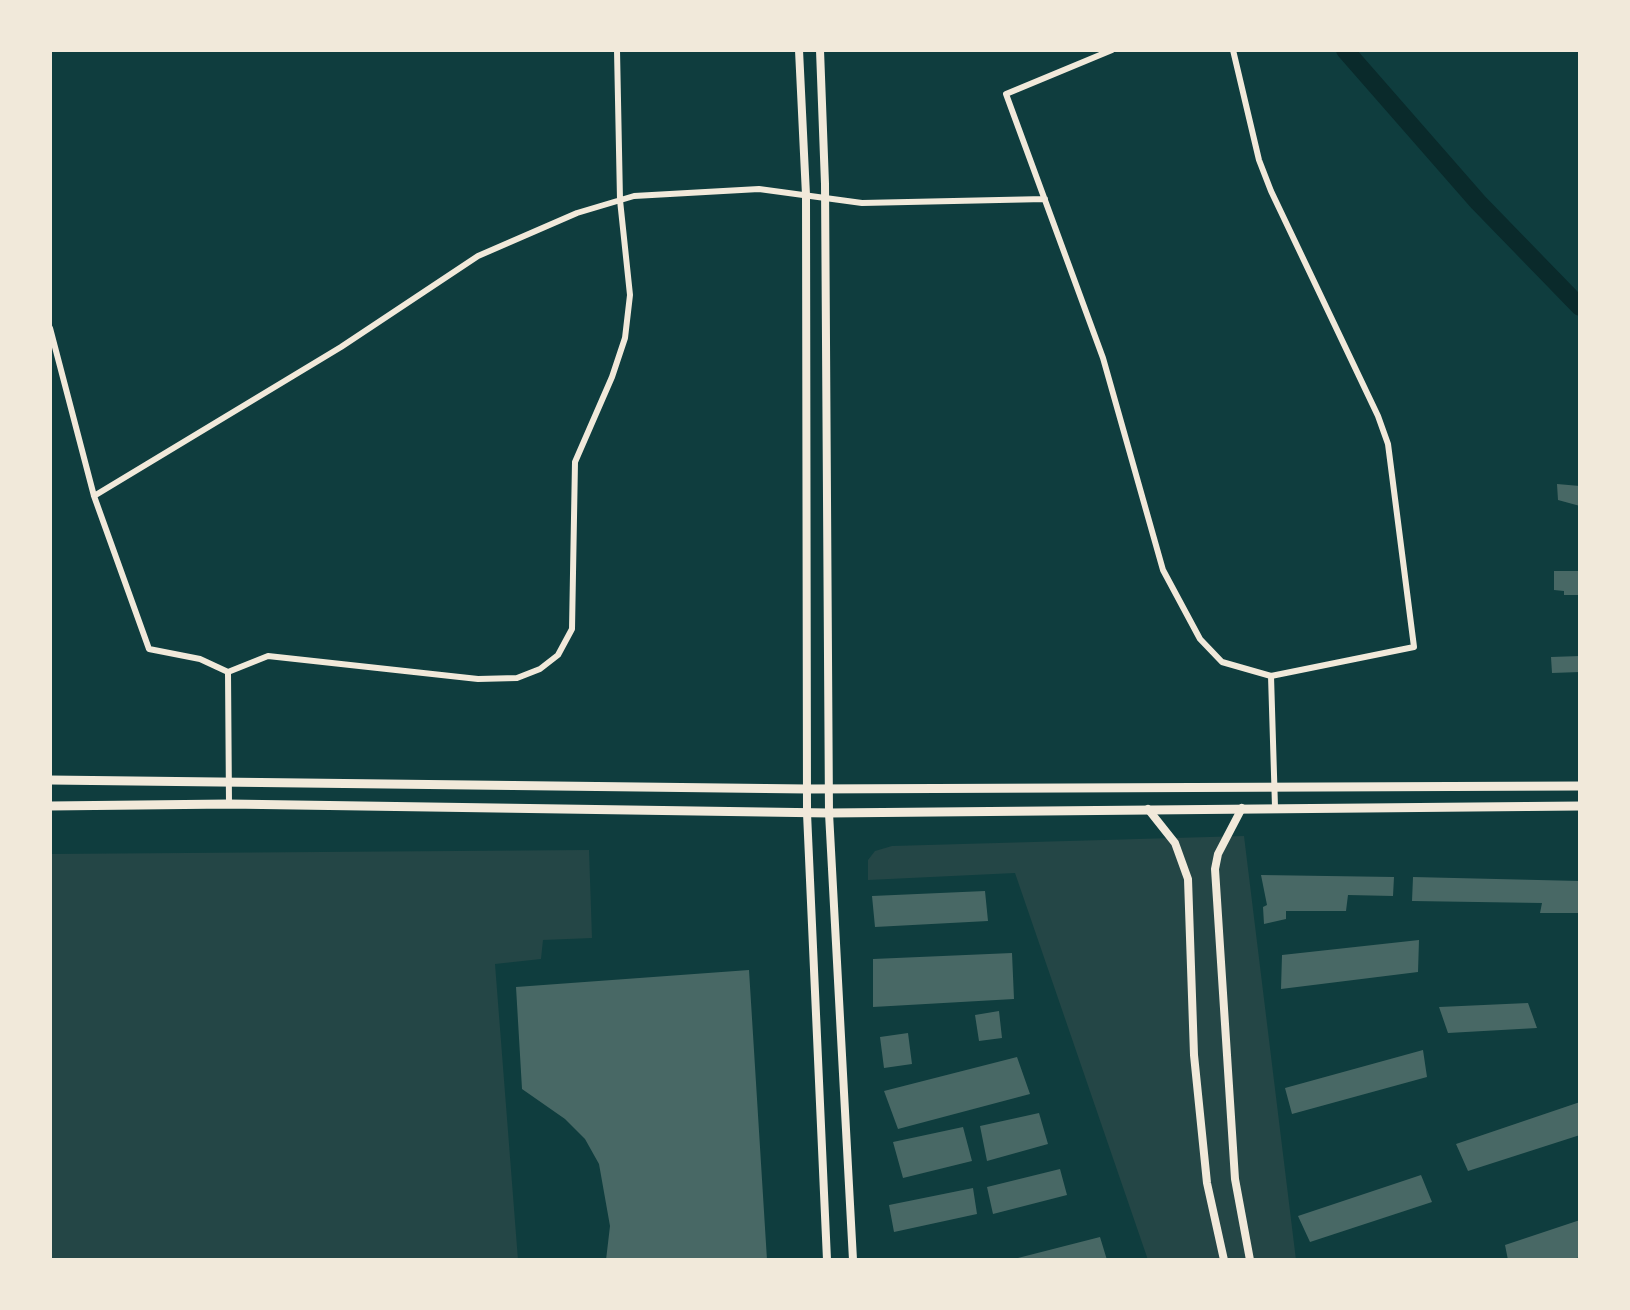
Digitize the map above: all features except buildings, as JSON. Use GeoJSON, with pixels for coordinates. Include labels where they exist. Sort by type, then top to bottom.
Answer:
{"type":"FeatureCollection","features":[{"type":"Feature","properties":{"kind":"main road"},"geometry":{"type":"LineString","coordinates":[[50,780],[807,789],[1580,786]]}},
{"type":"Feature","properties":{"kind":"main road"},"geometry":{"type":"LineString","coordinates":[[50,806],[228,804],[829,814],[1580,806]]}},
{"type":"Feature","properties":{"kind":"street"},"geometry":{"type":"LineString","coordinates":[[50,328],[94,496],[149,649],[200,659],[228,672],[268,656],[478,679],[516,678],[540,669],[558,655],[572,629],[575,462],[612,376],[624,338],[630,295],[620,200],[617,50]]}},
{"type":"Feature","properties":{"kind":"street"},"geometry":{"type":"LineString","coordinates":[[800,50],[806,195],[807,813],[828,1260]]}},
{"type":"Feature","properties":{"kind":"street"},"geometry":{"type":"LineString","coordinates":[[820,50],[825,198],[828,788],[854,1260]]}},
{"type":"Feature","properties":{"kind":"street"},"geometry":{"type":"LineString","coordinates":[[1112,50],[1006,94],[1103,358],[1163,570],[1200,639],[1222,662],[1272,676],[1414,648],[1388,444],[1271,191],[1259,160],[1233,50]]}},
{"type":"Feature","properties":{"kind":"street"},"geometry":{"type":"LineString","coordinates":[[94,496],[340,347],[478,256],[531,230],[620,200],[759,189],[862,203],[1045,199]]}},
{"type":"Feature","properties":{"kind":"street"},"geometry":{"type":"LineString","coordinates":[[228,672],[228,804]]}},
{"type":"Feature","properties":{"kind":"street"},"geometry":{"type":"LineString","coordinates":[[1272,676],[1275,807]]}},
{"type":"Feature","properties":{"kind":"street"},"geometry":{"type":"LineString","coordinates":[[1242,808],[1218,854],[1215,869],[1236,1178],[1250,1260]]}},
{"type":"Feature","properties":{"kind":"street"},"geometry":{"type":"LineString","coordinates":[[1148,809],[1176,842],[1188,879],[1194,1055],[1207,1184],[1224,1260]]}},
{"type":"Feature","properties":{"kind":"shaded area"},"geometry":{"type":"Polygon","coordinates":[[[1244,836],[1296,1260],[1148,1260],[1015,873],[868,880],[868,860],[875,851],[892,846],[1244,836]]]}},
{"type":"Feature","properties":{"kind":"shaded area"},"geometry":{"type":"Polygon","coordinates":[[[589,850],[592,938],[543,940],[541,959],[495,964],[518,1260],[50,1260],[50,854],[589,850]]]}},
{"type":"Feature","properties":{"kind":"waterway"},"geometry":{"type":"LineString","coordinates":[[1345,50],[1478,202],[1580,307]]}}]}
